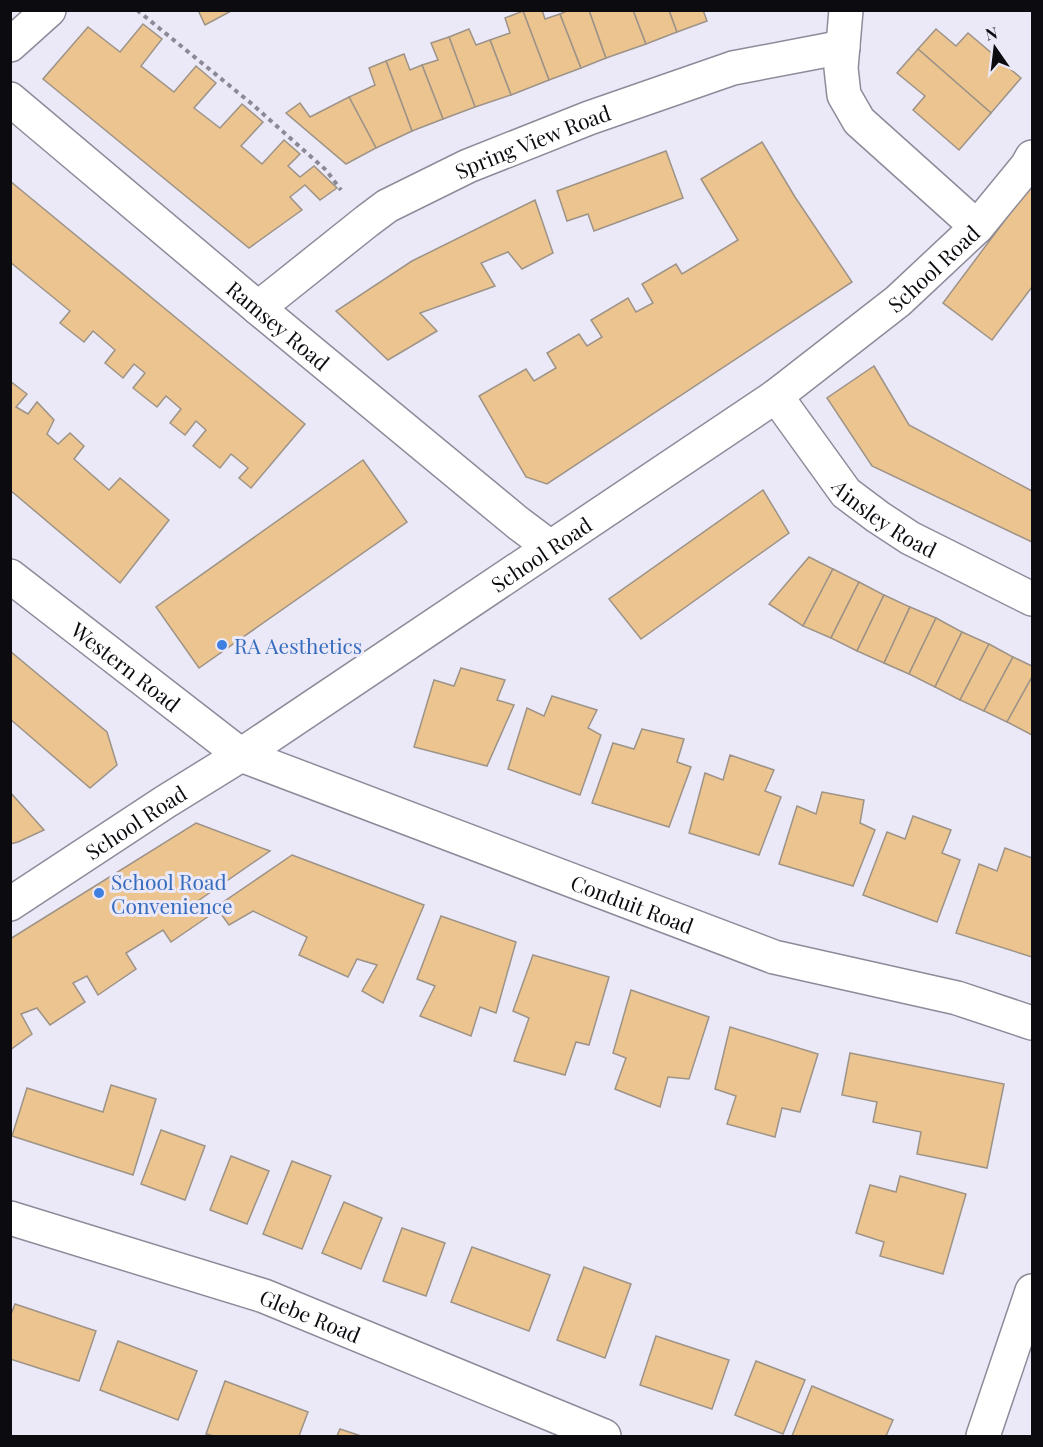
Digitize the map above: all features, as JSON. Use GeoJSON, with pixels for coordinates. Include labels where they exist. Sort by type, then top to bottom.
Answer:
{"type":"FeatureCollection","features":[{"type":"Feature","properties":{"kind":"street"},"geometry":{"type":"LineString","coordinates":[[10,45],[49,10]]}},
{"type":"Feature","properties":{"kind":"street"},"geometry":{"type":"LineString","coordinates":[[846,10],[841,68],[844,95],[859,121],[977,227]]}},
{"type":"Feature","properties":{"kind":"street","name":"Spring View Road"},"geometry":{"type":"LineString","coordinates":[[258,308],[387,206],[468,166],[589,118],[733,68],[843,47]]}},
{"type":"Feature","properties":{"kind":"street","name":"Ramsey Road"},"geometry":{"type":"LineString","coordinates":[[10,99],[258,308],[550,547]]}},
{"type":"Feature","properties":{"kind":"street","name":"School Road"},"geometry":{"type":"LineString","coordinates":[[10,904],[241,755],[776,396],[898,302],[977,227],[1032,157]]}},
{"type":"Feature","properties":{"kind":"street","name":"Ainsley Road"},"geometry":{"type":"LineString","coordinates":[[776,396],[846,493],[910,538],[1032,599]]}},
{"type":"Feature","properties":{"kind":"street","name":"Western Road"},"geometry":{"type":"LineString","coordinates":[[10,576],[241,755]]}},
{"type":"Feature","properties":{"kind":"street","name":"Conduit Road"},"geometry":{"type":"LineString","coordinates":[[241,755],[774,957],[957,998],[1032,1023]]}},
{"type":"Feature","properties":{"kind":"street","name":"Glebe Road"},"geometry":{"type":"LineString","coordinates":[[10,1218],[264,1296],[604,1437]]}},
{"type":"Feature","properties":{"kind":"street"},"geometry":{"type":"LineString","coordinates":[[983,1437],[1032,1291]]}},
{"type":"Feature","properties":{"kind":"path"},"geometry":{"type":"LineString","coordinates":[[137,10],[252,104],[326,170]]}},
{"type":"Feature","properties":{"kind":"building"},"geometry":{"type":"Polygon","coordinates":[[[198,10],[233,10],[205,25],[198,10]]]}},
{"type":"Feature","properties":{"kind":"building"},"geometry":{"type":"Polygon","coordinates":[[[542,10],[545,19],[560,14],[581,68],[549,80],[523,11],[542,10]]]}},
{"type":"Feature","properties":{"kind":"building"},"geometry":{"type":"Polygon","coordinates":[[[569,10],[589,10],[606,58],[581,68],[560,14],[569,10]]]}},
{"type":"Feature","properties":{"kind":"building"},"geometry":{"type":"Polygon","coordinates":[[[589,10],[633,10],[646,44],[606,58],[589,10]]]}},
{"type":"Feature","properties":{"kind":"building"},"geometry":{"type":"Polygon","coordinates":[[[633,10],[669,10],[677,32],[646,44],[633,10]]]}},
{"type":"Feature","properties":{"kind":"building"},"geometry":{"type":"Polygon","coordinates":[[[669,10],[703,10],[707,21],[677,32],[669,10]]]}},
{"type":"Feature","properties":{"kind":"building"},"geometry":{"type":"Polygon","coordinates":[[[523,11],[549,80],[511,95],[490,40],[510,33],[505,18],[523,11]]]}},
{"type":"Feature","properties":{"kind":"building"},"geometry":{"type":"Polygon","coordinates":[[[143,24],[162,39],[141,66],[174,92],[196,66],[216,83],[194,108],[220,128],[242,104],[263,122],[241,146],[262,164],[284,140],[300,154],[288,166],[300,177],[314,166],[337,188],[320,200],[305,185],[290,197],[302,210],[249,248],[43,79],[88,27],[120,52],[143,24]]]}},
{"type":"Feature","properties":{"kind":"building"},"geometry":{"type":"Polygon","coordinates":[[[469,29],[476,45],[490,40],[511,95],[475,107],[449,37],[469,29]]]}},
{"type":"Feature","properties":{"kind":"building"},"geometry":{"type":"Polygon","coordinates":[[[936,29],[956,46],[968,33],[1021,78],[991,113],[918,49],[936,29]]]}},
{"type":"Feature","properties":{"kind":"building"},"geometry":{"type":"Polygon","coordinates":[[[449,37],[475,107],[443,119],[422,65],[438,60],[431,43],[449,37]]]}},
{"type":"Feature","properties":{"kind":"building"},"geometry":{"type":"Polygon","coordinates":[[[918,49],[991,113],[959,150],[913,110],[925,96],[897,73],[918,49]]]}},
{"type":"Feature","properties":{"kind":"building"},"geometry":{"type":"Polygon","coordinates":[[[404,54],[410,70],[422,65],[443,119],[412,131],[386,61],[404,54]]]}},
{"type":"Feature","properties":{"kind":"building"},"geometry":{"type":"Polygon","coordinates":[[[386,61],[412,131],[376,148],[349,97],[375,85],[369,68],[386,61]]]}},
{"type":"Feature","properties":{"kind":"building"},"geometry":{"type":"Polygon","coordinates":[[[349,97],[376,148],[346,164],[286,113],[300,103],[310,117],[349,97]]]}},
{"type":"Feature","properties":{"kind":"building"},"geometry":{"type":"Polygon","coordinates":[[[762,142],[795,197],[852,282],[547,484],[526,477],[479,396],[526,369],[534,381],[556,368],[547,353],[579,334],[587,346],[602,337],[591,320],[628,298],[636,312],[653,303],[642,284],[676,264],[682,274],[738,240],[701,179],[762,142]]]}},
{"type":"Feature","properties":{"kind":"building"},"geometry":{"type":"Polygon","coordinates":[[[666,151],[683,198],[594,231],[588,214],[567,221],[557,191],[666,151]]]}},
{"type":"Feature","properties":{"kind":"building"},"geometry":{"type":"Polygon","coordinates":[[[10,181],[305,424],[251,488],[239,478],[248,468],[231,454],[220,468],[193,446],[206,430],[196,421],[185,435],[170,423],[181,409],[166,396],[157,407],[133,388],[145,373],[134,364],[123,378],[105,363],[115,350],[93,331],[84,342],[60,323],[70,311],[10,262],[10,181]]]}},
{"type":"Feature","properties":{"kind":"building"},"geometry":{"type":"Polygon","coordinates":[[[1032,184],[1032,287],[992,340],[943,303],[1032,184]]]}},
{"type":"Feature","properties":{"kind":"building"},"geometry":{"type":"Polygon","coordinates":[[[535,200],[553,253],[522,269],[508,252],[481,263],[495,286],[420,313],[437,331],[388,360],[336,311],[412,261],[535,200]]]}},
{"type":"Feature","properties":{"kind":"building"},"geometry":{"type":"Polygon","coordinates":[[[874,366],[909,425],[1032,491],[1032,542],[872,466],[827,398],[874,366]]]}},
{"type":"Feature","properties":{"kind":"building"},"geometry":{"type":"Polygon","coordinates":[[[10,381],[27,394],[16,407],[28,414],[37,402],[54,420],[47,434],[58,444],[70,433],[84,446],[74,459],[109,490],[120,478],[169,520],[120,583],[10,490],[10,381]]]}},
{"type":"Feature","properties":{"kind":"building"},"geometry":{"type":"Polygon","coordinates":[[[363,460],[407,522],[199,668],[156,607],[363,460]]]}},
{"type":"Feature","properties":{"kind":"building"},"geometry":{"type":"Polygon","coordinates":[[[763,490],[789,533],[641,639],[609,599],[763,490]]]}},
{"type":"Feature","properties":{"kind":"building"},"geometry":{"type":"Polygon","coordinates":[[[809,557],[833,569],[803,626],[769,604],[809,557]]]}},
{"type":"Feature","properties":{"kind":"building"},"geometry":{"type":"Polygon","coordinates":[[[833,569],[859,582],[831,638],[803,626],[833,569]]]}},
{"type":"Feature","properties":{"kind":"building"},"geometry":{"type":"Polygon","coordinates":[[[859,582],[884,595],[857,651],[831,638],[859,582]]]}},
{"type":"Feature","properties":{"kind":"building"},"geometry":{"type":"Polygon","coordinates":[[[884,595],[910,607],[884,663],[857,651],[884,595]]]}},
{"type":"Feature","properties":{"kind":"building"},"geometry":{"type":"Polygon","coordinates":[[[910,607],[936,618],[909,674],[884,663],[910,607]]]}},
{"type":"Feature","properties":{"kind":"building"},"geometry":{"type":"Polygon","coordinates":[[[936,618],[962,632],[935,687],[909,674],[936,618]]]}},
{"type":"Feature","properties":{"kind":"building"},"geometry":{"type":"Polygon","coordinates":[[[962,632],[989,644],[960,700],[935,687],[962,632]]]}},
{"type":"Feature","properties":{"kind":"building"},"geometry":{"type":"Polygon","coordinates":[[[989,644],[1013,657],[984,711],[960,700],[989,644]]]}},
{"type":"Feature","properties":{"kind":"building"},"geometry":{"type":"Polygon","coordinates":[[[10,651],[107,732],[117,765],[90,788],[10,719],[10,651]]]}},
{"type":"Feature","properties":{"kind":"building"},"geometry":{"type":"Polygon","coordinates":[[[1013,657],[1032,666],[1032,677],[1007,722],[984,711],[1013,657]]]}},
{"type":"Feature","properties":{"kind":"building"},"geometry":{"type":"Polygon","coordinates":[[[461,668],[505,680],[497,700],[514,705],[487,766],[414,747],[434,680],[454,686],[461,668]]]}},
{"type":"Feature","properties":{"kind":"building"},"geometry":{"type":"Polygon","coordinates":[[[1032,677],[1032,735],[1007,722],[1032,677]]]}},
{"type":"Feature","properties":{"kind":"building"},"geometry":{"type":"Polygon","coordinates":[[[552,696],[597,710],[588,728],[601,735],[580,795],[508,769],[527,708],[544,716],[552,696]]]}},
{"type":"Feature","properties":{"kind":"building"},"geometry":{"type":"Polygon","coordinates":[[[642,729],[684,739],[677,762],[691,767],[669,827],[592,803],[613,743],[634,749],[642,729]]]}},
{"type":"Feature","properties":{"kind":"building"},"geometry":{"type":"Polygon","coordinates":[[[730,755],[774,770],[765,791],[781,797],[759,855],[689,833],[705,773],[723,780],[730,755]]]}},
{"type":"Feature","properties":{"kind":"building"},"geometry":{"type":"Polygon","coordinates":[[[10,792],[44,830],[10,844],[10,792]]]}},
{"type":"Feature","properties":{"kind":"building"},"geometry":{"type":"Polygon","coordinates":[[[822,792],[864,800],[860,823],[875,830],[853,886],[779,864],[797,806],[816,814],[822,792]]]}},
{"type":"Feature","properties":{"kind":"building"},"geometry":{"type":"Polygon","coordinates":[[[913,816],[951,830],[942,853],[960,860],[937,922],[863,895],[887,832],[905,839],[913,816]]]}},
{"type":"Feature","properties":{"kind":"building"},"geometry":{"type":"Polygon","coordinates":[[[196,823],[270,851],[195,903],[209,916],[171,942],[163,930],[126,953],[136,969],[98,995],[87,976],[73,983],[85,1002],[50,1025],[37,1008],[21,1014],[32,1034],[10,1050],[10,939],[196,823]]]}},
{"type":"Feature","properties":{"kind":"building"},"geometry":{"type":"Polygon","coordinates":[[[1005,848],[1032,858],[1032,957],[956,933],[979,864],[997,871],[1005,848]]]}},
{"type":"Feature","properties":{"kind":"building"},"geometry":{"type":"Polygon","coordinates":[[[292,855],[424,905],[383,1003],[362,991],[377,965],[357,959],[348,977],[299,955],[307,937],[253,911],[229,925],[216,907],[292,855]]]}},
{"type":"Feature","properties":{"kind":"building"},"geometry":{"type":"Polygon","coordinates":[[[441,916],[516,942],[496,1013],[480,1007],[471,1036],[420,1016],[435,986],[417,979],[441,916]]]}},
{"type":"Feature","properties":{"kind":"building"},"geometry":{"type":"Polygon","coordinates":[[[533,955],[609,977],[589,1045],[576,1042],[565,1075],[514,1061],[529,1018],[513,1011],[533,955]]]}},
{"type":"Feature","properties":{"kind":"building"},"geometry":{"type":"Polygon","coordinates":[[[631,990],[709,1017],[689,1079],[668,1077],[660,1107],[615,1089],[626,1058],[613,1053],[631,990]]]}},
{"type":"Feature","properties":{"kind":"building"},"geometry":{"type":"Polygon","coordinates":[[[730,1027],[818,1054],[800,1112],[782,1108],[775,1137],[727,1124],[736,1096],[715,1089],[730,1027]]]}},
{"type":"Feature","properties":{"kind":"building"},"geometry":{"type":"Polygon","coordinates":[[[850,1053],[1004,1084],[987,1168],[917,1154],[921,1132],[873,1122],[877,1102],[842,1095],[850,1053]]]}},
{"type":"Feature","properties":{"kind":"building"},"geometry":{"type":"Polygon","coordinates":[[[111,1085],[156,1099],[133,1175],[12,1136],[27,1088],[103,1112],[111,1085]]]}},
{"type":"Feature","properties":{"kind":"building"},"geometry":{"type":"Polygon","coordinates":[[[161,1130],[205,1146],[185,1200],[141,1184],[161,1130]]]}},
{"type":"Feature","properties":{"kind":"building"},"geometry":{"type":"Polygon","coordinates":[[[231,1156],[269,1171],[247,1224],[210,1210],[231,1156]]]}},
{"type":"Feature","properties":{"kind":"building"},"geometry":{"type":"Polygon","coordinates":[[[292,1161],[331,1176],[302,1249],[263,1234],[292,1161]]]}},
{"type":"Feature","properties":{"kind":"building"},"geometry":{"type":"Polygon","coordinates":[[[900,1176],[966,1194],[943,1274],[880,1256],[884,1242],[856,1233],[870,1185],[896,1192],[900,1176]]]}},
{"type":"Feature","properties":{"kind":"building"},"geometry":{"type":"Polygon","coordinates":[[[344,1202],[382,1218],[361,1269],[322,1253],[344,1202]]]}},
{"type":"Feature","properties":{"kind":"building"},"geometry":{"type":"Polygon","coordinates":[[[402,1228],[445,1243],[426,1296],[383,1281],[402,1228]]]}},
{"type":"Feature","properties":{"kind":"building"},"geometry":{"type":"Polygon","coordinates":[[[472,1247],[550,1275],[529,1331],[451,1302],[472,1247]]]}},
{"type":"Feature","properties":{"kind":"building"},"geometry":{"type":"Polygon","coordinates":[[[584,1267],[631,1284],[605,1358],[557,1340],[584,1267]]]}},
{"type":"Feature","properties":{"kind":"building"},"geometry":{"type":"Polygon","coordinates":[[[15,1304],[96,1331],[79,1381],[10,1359],[10,1317],[15,1304]]]}},
{"type":"Feature","properties":{"kind":"building"},"geometry":{"type":"Polygon","coordinates":[[[656,1336],[729,1360],[712,1409],[640,1385],[656,1336]]]}},
{"type":"Feature","properties":{"kind":"building"},"geometry":{"type":"Polygon","coordinates":[[[118,1341],[197,1371],[178,1420],[100,1390],[118,1341]]]}},
{"type":"Feature","properties":{"kind":"building"},"geometry":{"type":"Polygon","coordinates":[[[756,1361],[805,1380],[783,1434],[735,1415],[756,1361]]]}},
{"type":"Feature","properties":{"kind":"building"},"geometry":{"type":"Polygon","coordinates":[[[225,1381],[308,1412],[299,1436],[214,1436],[206,1434],[225,1381]]]}},
{"type":"Feature","properties":{"kind":"building"},"geometry":{"type":"Polygon","coordinates":[[[812,1386],[893,1420],[886,1436],[792,1436],[812,1386]]]}},
{"type":"Feature","properties":{"kind":"building"},"geometry":{"type":"Polygon","coordinates":[[[340,1429],[361,1436],[337,1436],[340,1429]]]}},
{"type":"Feature","properties":{"kind":"place","name":"RA Aesthetics"},"geometry":{"type":"Point","coordinates":[222,645]}},
{"type":"Feature","properties":{"kind":"place","name":"School Road Convenience"},"geometry":{"type":"Point","coordinates":[99,893]}}]}
